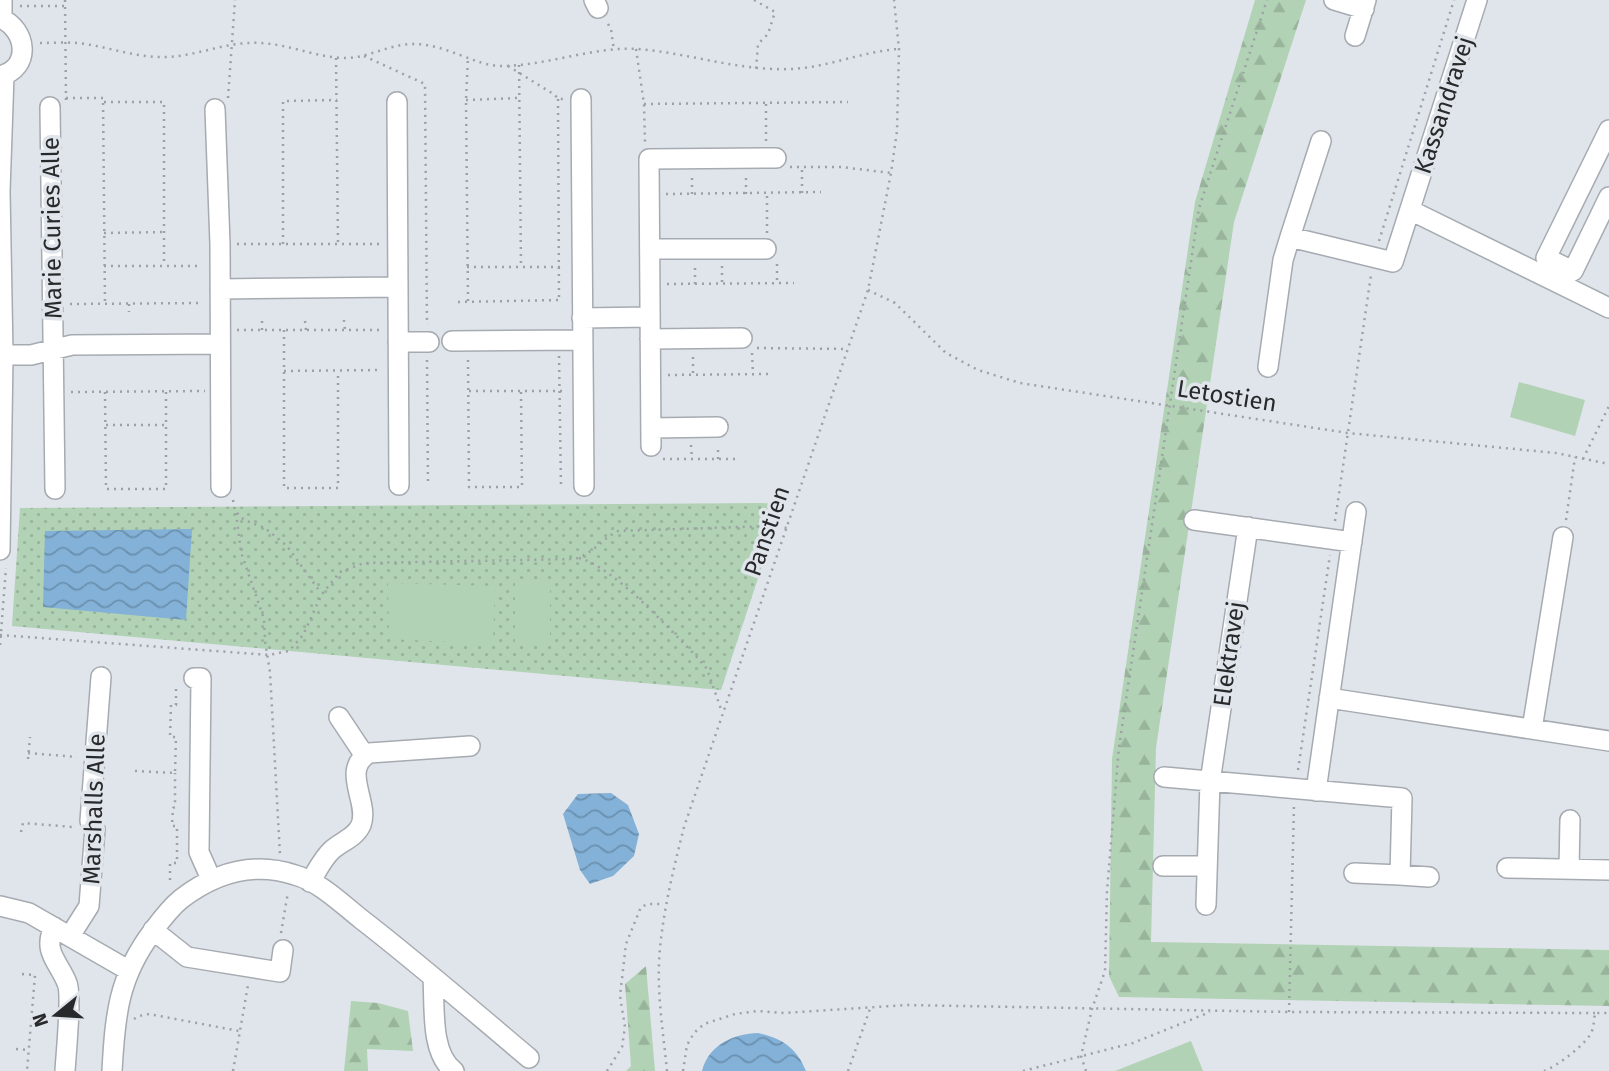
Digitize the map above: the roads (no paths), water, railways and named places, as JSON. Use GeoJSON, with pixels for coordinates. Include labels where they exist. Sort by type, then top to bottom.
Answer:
{"type":"FeatureCollection","features":[{"type":"Feature","properties":{"kind":"street"},"geometry":{"type":"LineString","coordinates":[[1334,0],[1365,4],[1355,36]]}},
{"type":"Feature","properties":{"kind":"street","name":"Kassandravej"},"geometry":{"type":"LineString","coordinates":[[1290,237],[1393,262],[1477,0]]}},
{"type":"Feature","properties":{"kind":"street"},"geometry":{"type":"LineString","coordinates":[[0,550],[2,76],[16,68],[23,43],[4,11]]}},
{"type":"Feature","properties":{"kind":"street"},"geometry":{"type":"LineString","coordinates":[[581,99],[583,485]]}},
{"type":"Feature","properties":{"kind":"street"},"geometry":{"type":"LineString","coordinates":[[397,102],[399,485]]}},
{"type":"Feature","properties":{"kind":"street","name":"Marie Curies Alle"},"geometry":{"type":"LineString","coordinates":[[55,489],[53,304],[58,103]]}},
{"type":"Feature","properties":{"kind":"street"},"geometry":{"type":"LineString","coordinates":[[215,110],[220,244],[220,391],[227,493]]}},
{"type":"Feature","properties":{"kind":"street"},"geometry":{"type":"LineString","coordinates":[[1557,273],[1546,258],[1609,130]]}},
{"type":"Feature","properties":{"kind":"street"},"geometry":{"type":"LineString","coordinates":[[1269,367],[1283,260],[1321,141]]}},
{"type":"Feature","properties":{"kind":"street"},"geometry":{"type":"LineString","coordinates":[[718,427],[651,437],[649,159],[771,158]]}},
{"type":"Feature","properties":{"kind":"street"},"geometry":{"type":"LineString","coordinates":[[1557,273],[1573,271],[1609,197]]}},
{"type":"Feature","properties":{"kind":"street"},"geometry":{"type":"LineString","coordinates":[[1410,210],[1557,273],[1609,308]]}},
{"type":"Feature","properties":{"kind":"street"},"geometry":{"type":"LineString","coordinates":[[649,249],[766,249]]}},
{"type":"Feature","properties":{"kind":"street"},"geometry":{"type":"LineString","coordinates":[[220,296],[398,287]]}},
{"type":"Feature","properties":{"kind":"street"},"geometry":{"type":"LineString","coordinates":[[582,309],[650,317]]}},
{"type":"Feature","properties":{"kind":"street"},"geometry":{"type":"LineString","coordinates":[[398,336],[428,342]]}},
{"type":"Feature","properties":{"kind":"street","name":"Marie Curies Alle"},"geometry":{"type":"LineString","coordinates":[[2,355],[31,355],[72,345],[220,337]]}},
{"type":"Feature","properties":{"kind":"street"},"geometry":{"type":"LineString","coordinates":[[650,339],[742,338]]}},
{"type":"Feature","properties":{"kind":"street"},"geometry":{"type":"LineString","coordinates":[[460,341],[582,340]]}},
{"type":"Feature","properties":{"kind":"street"},"geometry":{"type":"LineString","coordinates":[[1316,791],[1356,512]]}},
{"type":"Feature","properties":{"kind":"street"},"geometry":{"type":"LineString","coordinates":[[1194,520],[1352,542]]}},
{"type":"Feature","properties":{"kind":"street","name":"Elektravej"},"geometry":{"type":"LineString","coordinates":[[1206,905],[1210,782],[1248,527]]}},
{"type":"Feature","properties":{"kind":"street"},"geometry":{"type":"LineString","coordinates":[[1532,729],[1563,537]]}},
{"type":"Feature","properties":{"kind":"street","name":"Marshalls Alle"},"geometry":{"type":"LineString","coordinates":[[62,932],[89,906],[95,829],[90,821],[101,677]]}},
{"type":"Feature","properties":{"kind":"street"},"geometry":{"type":"LineString","coordinates":[[190,677],[187,754],[192,853],[211,879]]}},
{"type":"Feature","properties":{"kind":"street"},"geometry":{"type":"LineString","coordinates":[[1329,698],[1609,741]]}},
{"type":"Feature","properties":{"kind":"street"},"geometry":{"type":"LineString","coordinates":[[340,717],[365,756]]}},
{"type":"Feature","properties":{"kind":"street"},"geometry":{"type":"LineString","coordinates":[[310,882],[330,852],[354,836],[362,823],[362,806],[357,792],[356,775],[365,756],[369,753],[470,746]]}},
{"type":"Feature","properties":{"kind":"street"},"geometry":{"type":"LineString","coordinates":[[1164,777],[1402,798],[1400,875]]}},
{"type":"Feature","properties":{"kind":"street"},"geometry":{"type":"LineString","coordinates":[[1569,869],[1570,820]]}},
{"type":"Feature","properties":{"kind":"street"},"geometry":{"type":"LineString","coordinates":[[1163,866],[1207,866]]}},
{"type":"Feature","properties":{"kind":"street"},"geometry":{"type":"LineString","coordinates":[[111,1071],[120,997],[128,970],[153,930],[175,904],[211,879],[222,874],[257,869],[287,873],[310,882],[394,944],[529,1058]]}},
{"type":"Feature","properties":{"kind":"street"},"geometry":{"type":"LineString","coordinates":[[1507,869],[1609,870]]}},
{"type":"Feature","properties":{"kind":"street"},"geometry":{"type":"LineString","coordinates":[[1354,873],[1429,877]]}},
{"type":"Feature","properties":{"kind":"street"},"geometry":{"type":"LineString","coordinates":[[0,906],[29,912],[128,970]]}},
{"type":"Feature","properties":{"kind":"street"},"geometry":{"type":"LineString","coordinates":[[153,930],[187,957],[280,972],[283,950]]}},
{"type":"Feature","properties":{"kind":"street"},"geometry":{"type":"LineString","coordinates":[[62,932],[49,937],[54,962],[68,984],[65,1071]]}},
{"type":"Feature","properties":{"kind":"street"},"geometry":{"type":"LineString","coordinates":[[433,978],[438,1051],[446,1065],[454,1071]]}},
{"type":"Feature","properties":{"kind":"water"},"geometry":{"type":"Polygon","coordinates":[[[192,529],[186,620],[43,607],[45,531],[192,529]]]}},
{"type":"Feature","properties":{"kind":"water"},"geometry":{"type":"Polygon","coordinates":[[[611,793],[628,805],[639,834],[634,856],[613,876],[590,884],[580,870],[563,814],[578,794],[611,793]]]}},
{"type":"Feature","properties":{"kind":"water"},"geometry":{"type":"Polygon","coordinates":[[[758,1033],[788,1045],[806,1071],[702,1071],[716,1047],[732,1038],[758,1033]]]}}]}
